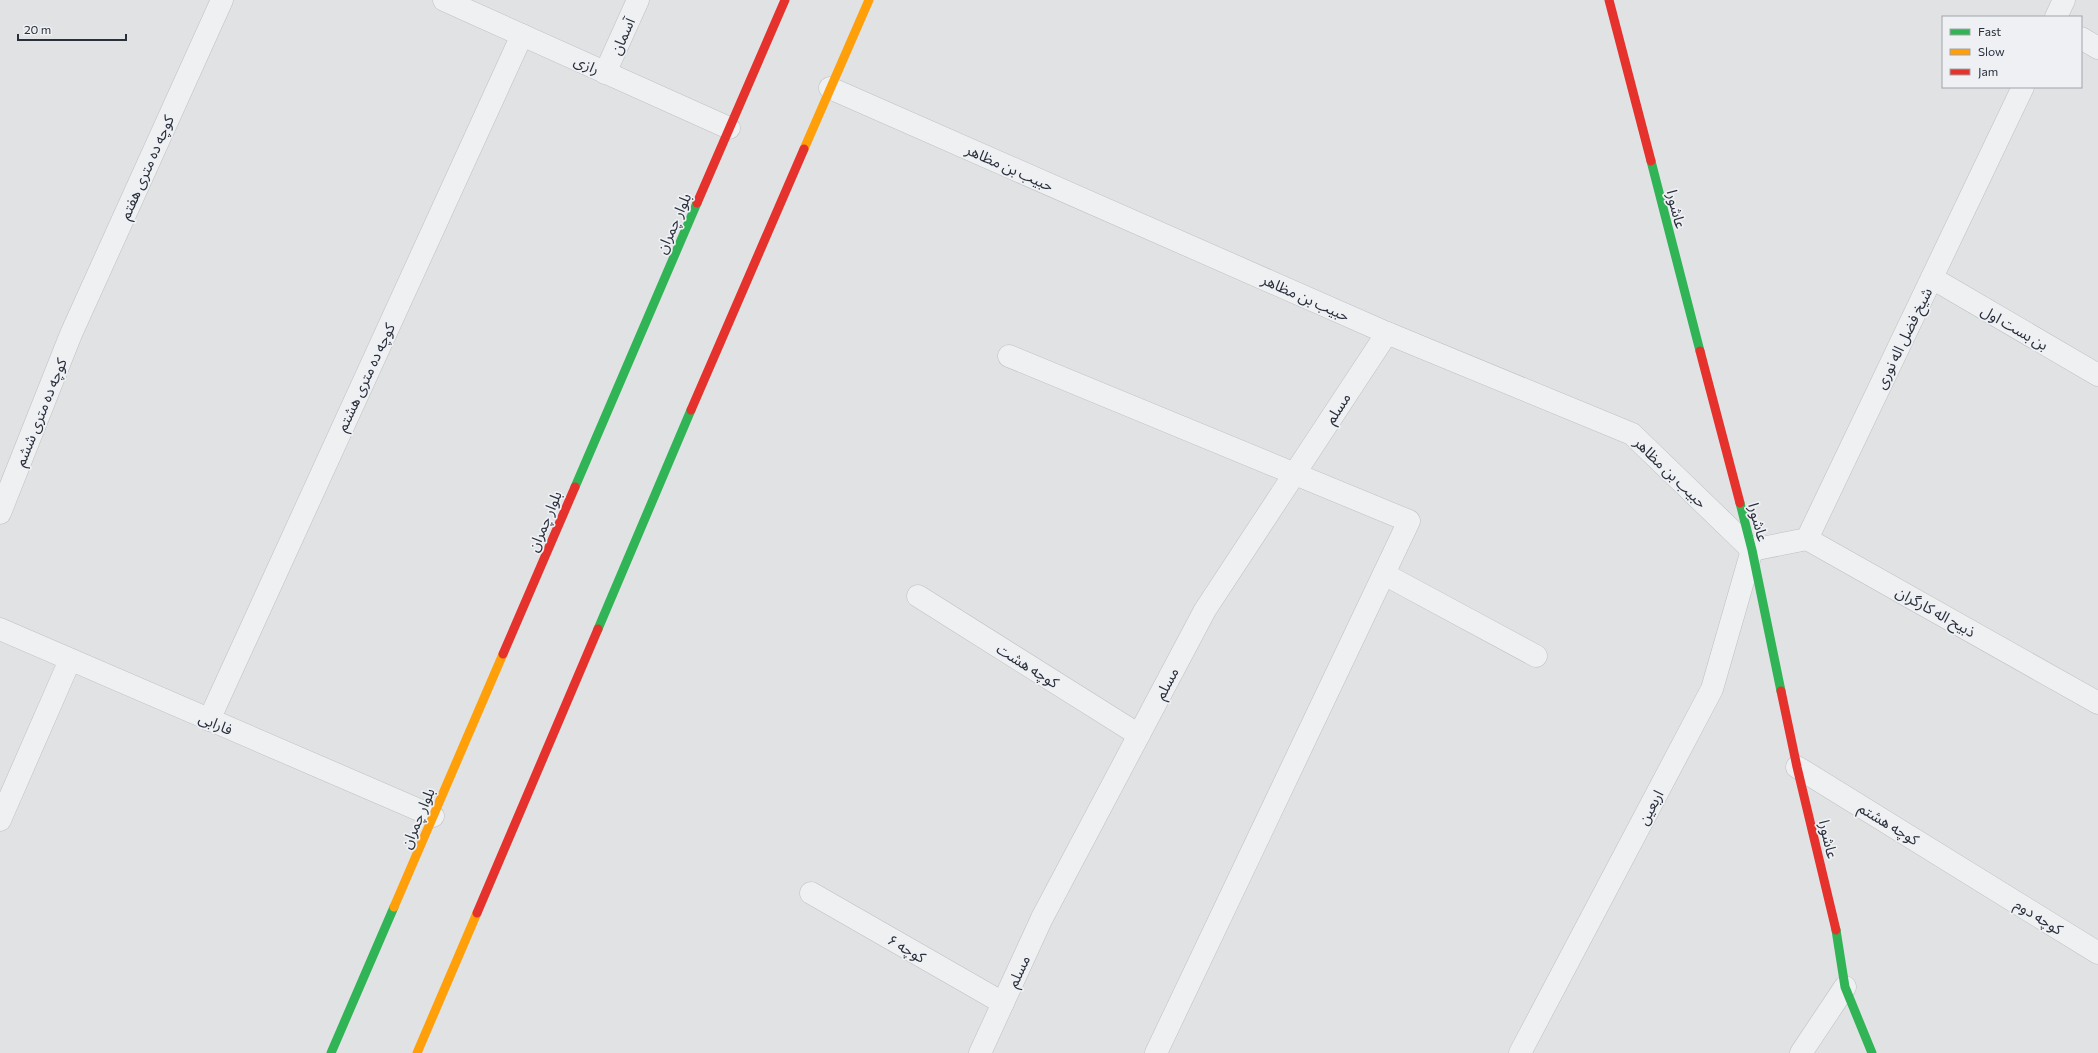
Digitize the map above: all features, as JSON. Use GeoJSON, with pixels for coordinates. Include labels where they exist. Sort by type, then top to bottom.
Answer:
{"type":"FeatureCollection","features":[{"type":"Feature","properties":{"kind":"main road","name":"بلوار چمران"},"geometry":{"type":"LineString","coordinates":[[331,1053],[785,0]]}},
{"type":"Feature","properties":{"kind":"main road"},"geometry":{"type":"LineString","coordinates":[[417,1053],[733,312],[868,0]]}},
{"type":"Feature","properties":{"kind":"main road","name":"عاشورا"},"geometry":{"type":"LineString","coordinates":[[1609,0],[1752,550],[1798,767],[1840,947],[1844,987],[1872,1053]]}},
{"type":"Feature","properties":{"kind":"street","name":"کوچه ده متری هفتم"},"geometry":{"type":"LineString","coordinates":[[71,334],[222,0]]}},
{"type":"Feature","properties":{"kind":"street","name":"رازی"},"geometry":{"type":"LineString","coordinates":[[444,0],[729,128]]}},
{"type":"Feature","properties":{"kind":"street","name":"آسمان"},"geometry":{"type":"LineString","coordinates":[[606,73],[638,0]]}},
{"type":"Feature","properties":{"kind":"street"},"geometry":{"type":"LineString","coordinates":[[2056,16],[2064,0]]}},
{"type":"Feature","properties":{"kind":"street","name":"کوچه ده متری هشتم"},"geometry":{"type":"LineString","coordinates":[[209,720],[522,35]]}},
{"type":"Feature","properties":{"kind":"street"},"geometry":{"type":"LineString","coordinates":[[2082,39],[2098,48]]}},
{"type":"Feature","properties":{"kind":"street","name":"حبیب بن مظاهر"},"geometry":{"type":"LineString","coordinates":[[830,88],[1387,333],[1632,434],[1752,550]]}},
{"type":"Feature","properties":{"kind":"street","name":"شیخ فضل اله نوری"},"geometry":{"type":"LineString","coordinates":[[1807,539],[2023,88]]}},
{"type":"Feature","properties":{"kind":"street","name":"بن بست اول"},"geometry":{"type":"LineString","coordinates":[[1932,278],[2098,375]]}},
{"type":"Feature","properties":{"kind":"street","name":"مسلم"},"geometry":{"type":"LineString","coordinates":[[980,1053],[1042,918],[1206,610],[1387,333]]}},
{"type":"Feature","properties":{"kind":"street","name":"کوچه ده متری ششم"},"geometry":{"type":"LineString","coordinates":[[0,513],[71,334]]}},
{"type":"Feature","properties":{"kind":"street"},"geometry":{"type":"LineString","coordinates":[[1009,356],[1409,521],[1156,1053]]}},
{"type":"Feature","properties":{"kind":"street"},"geometry":{"type":"LineString","coordinates":[[1752,550],[1807,539]]}},
{"type":"Feature","properties":{"kind":"street","name":"ذبیح اله کارگران"},"geometry":{"type":"LineString","coordinates":[[1807,539],[2098,703]]}},
{"type":"Feature","properties":{"kind":"street","name":"اربعین"},"geometry":{"type":"LineString","coordinates":[[1520,1053],[1712,689],[1752,550]]}},
{"type":"Feature","properties":{"kind":"street"},"geometry":{"type":"LineString","coordinates":[[1384,574],[1536,656]]}},
{"type":"Feature","properties":{"kind":"street","name":"کوچه هشت"},"geometry":{"type":"LineString","coordinates":[[918,596],[1139,735]]}},
{"type":"Feature","properties":{"kind":"street","name":"فارابی"},"geometry":{"type":"LineString","coordinates":[[0,629],[433,816]]}},
{"type":"Feature","properties":{"kind":"street"},"geometry":{"type":"LineString","coordinates":[[0,820],[70,660]]}},
{"type":"Feature","properties":{"kind":"street","name":"کوچه هشتم"},"geometry":{"type":"LineString","coordinates":[[1798,767],[1981,879]]}},
{"type":"Feature","properties":{"kind":"street","name":"کوچه دوم"},"geometry":{"type":"LineString","coordinates":[[1981,879],[2098,953]]}},
{"type":"Feature","properties":{"kind":"street","name":"کوچه ۶"},"geometry":{"type":"LineString","coordinates":[[810,893],[1003,1003]]}},
{"type":"Feature","properties":{"kind":"street"},"geometry":{"type":"LineString","coordinates":[[1801,1053],[1844,987]]}},
{"type":"Feature","properties":{"kind":"traffic: fast"},"geometry":{"type":"LineString","coordinates":[[1651,161],[1700,351]]}},
{"type":"Feature","properties":{"kind":"traffic: fast"},"geometry":{"type":"LineString","coordinates":[[575,487],[697,203]]}},
{"type":"Feature","properties":{"kind":"traffic: fast"},"geometry":{"type":"LineString","coordinates":[[598,629],[691,410]]}},
{"type":"Feature","properties":{"kind":"traffic: fast"},"geometry":{"type":"LineString","coordinates":[[1740,503],[1752,550],[1781,691]]}},
{"type":"Feature","properties":{"kind":"traffic: fast"},"geometry":{"type":"LineString","coordinates":[[331,1053],[394,907]]}},
{"type":"Feature","properties":{"kind":"traffic: fast"},"geometry":{"type":"LineString","coordinates":[[1836,930],[1845,987],[1872,1053]]}},
{"type":"Feature","properties":{"kind":"traffic: slow"},"geometry":{"type":"LineString","coordinates":[[804,149],[869,0]]}},
{"type":"Feature","properties":{"kind":"traffic: slow"},"geometry":{"type":"LineString","coordinates":[[394,907],[503,654]]}},
{"type":"Feature","properties":{"kind":"traffic: slow"},"geometry":{"type":"LineString","coordinates":[[417,1053],[477,913]]}},
{"type":"Feature","properties":{"kind":"traffic: jam"},"geometry":{"type":"LineString","coordinates":[[697,203],[785,0]]}},
{"type":"Feature","properties":{"kind":"traffic: jam"},"geometry":{"type":"LineString","coordinates":[[1609,0],[1651,161]]}},
{"type":"Feature","properties":{"kind":"traffic: jam"},"geometry":{"type":"LineString","coordinates":[[691,410],[804,149]]}},
{"type":"Feature","properties":{"kind":"traffic: jam"},"geometry":{"type":"LineString","coordinates":[[1700,351],[1740,503]]}},
{"type":"Feature","properties":{"kind":"traffic: jam"},"geometry":{"type":"LineString","coordinates":[[503,654],[575,487]]}},
{"type":"Feature","properties":{"kind":"traffic: jam"},"geometry":{"type":"LineString","coordinates":[[477,913],[598,629]]}},
{"type":"Feature","properties":{"kind":"traffic: jam"},"geometry":{"type":"LineString","coordinates":[[1781,691],[1797,767],[1836,930]]}}]}
